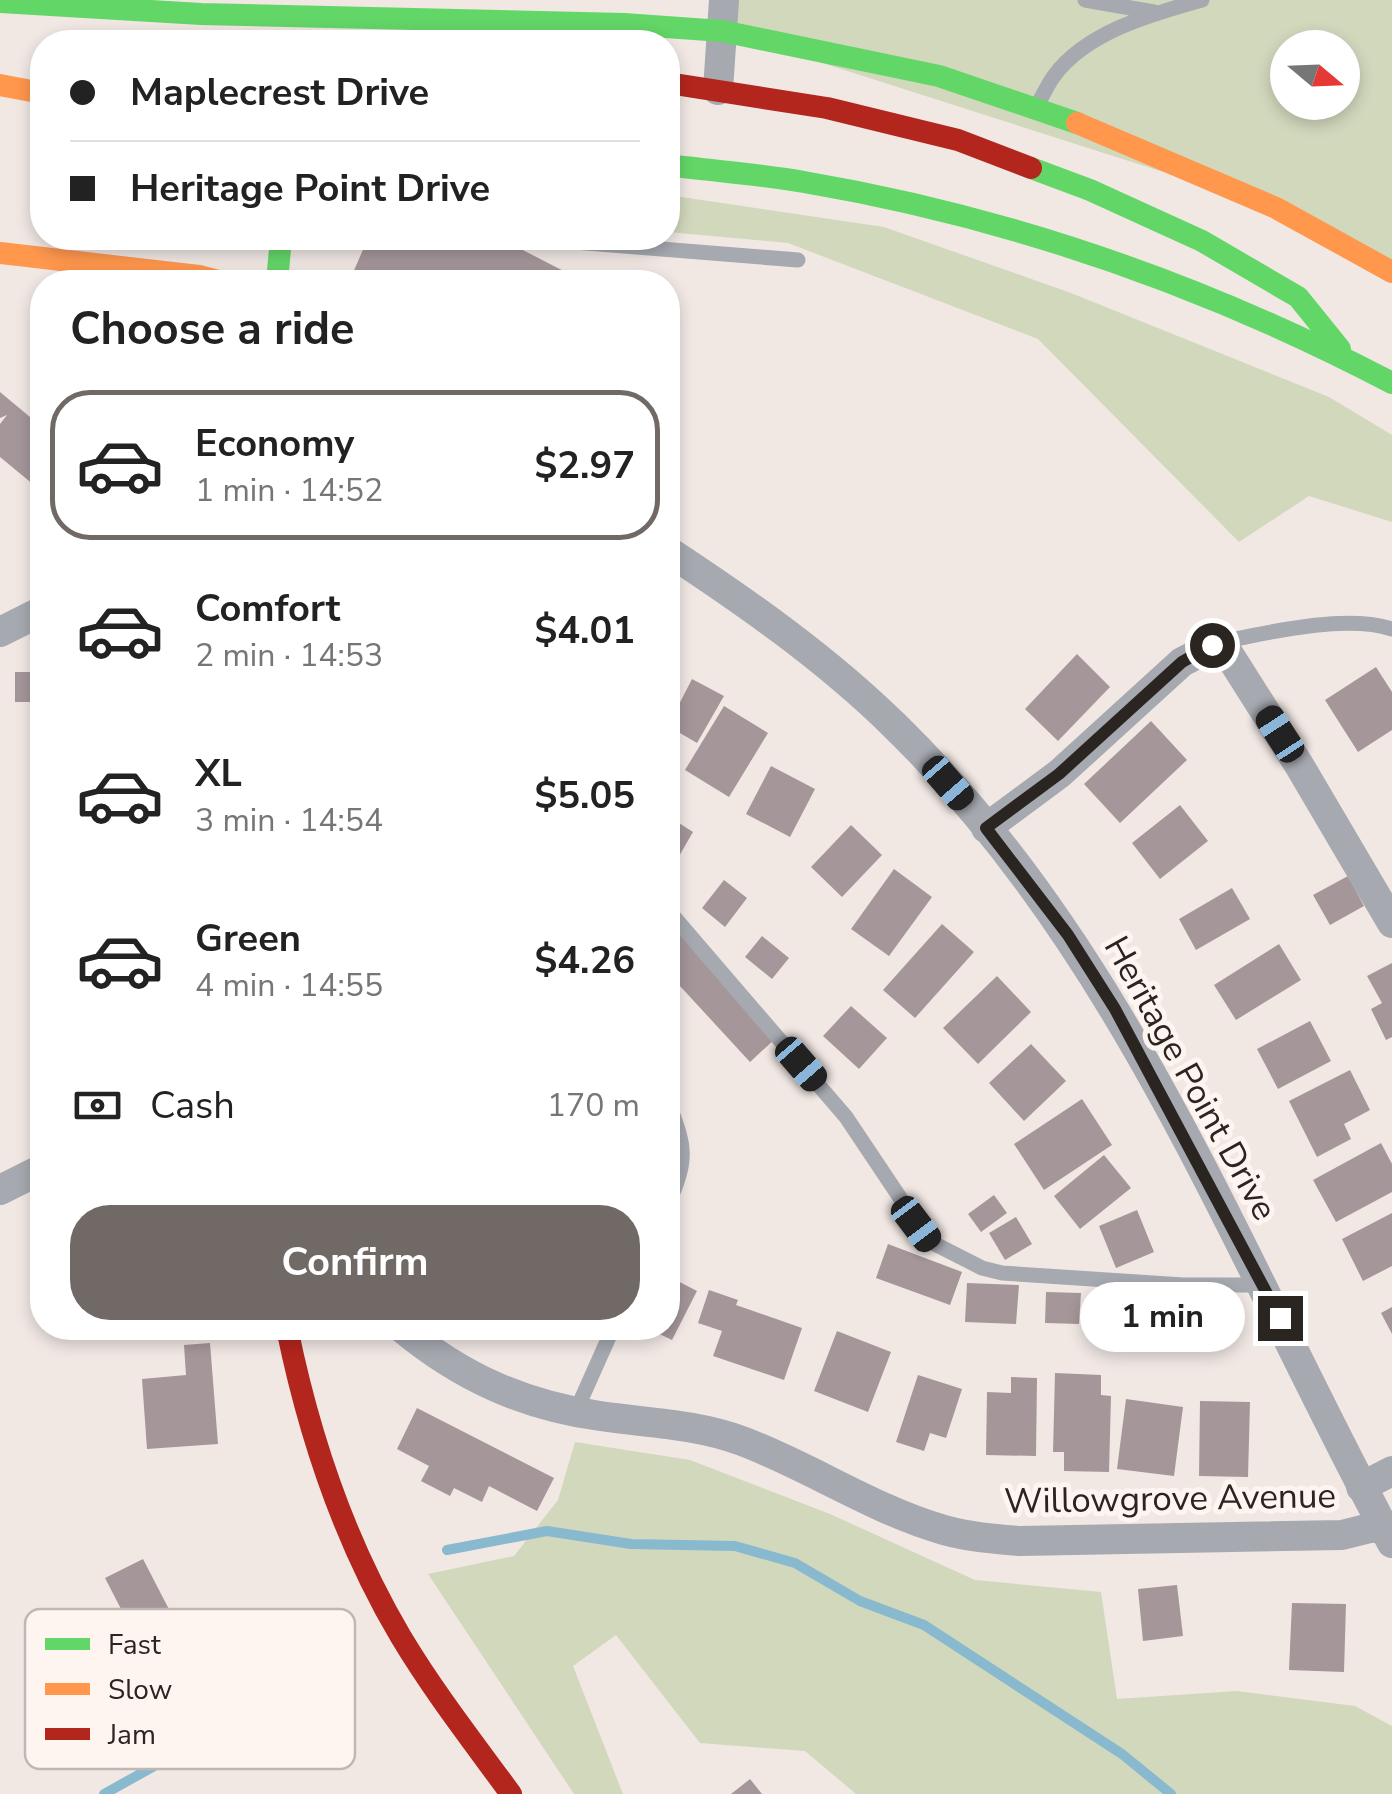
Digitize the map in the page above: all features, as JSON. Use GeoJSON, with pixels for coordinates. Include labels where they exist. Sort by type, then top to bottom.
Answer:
{"type":"FeatureCollection","features":[{"type":"Feature","properties":{"kind":"main road"},"geometry":{"type":"LineString","coordinates":[[0,2],[284,16],[624,24],[722,31],[939,76],[1037,107],[1161,156],[1276,208],[1392,272]]}},
{"type":"Feature","properties":{"kind":"main road"},"geometry":{"type":"LineString","coordinates":[[284,16],[284,30]]}},
{"type":"Feature","properties":{"kind":"main road"},"geometry":{"type":"LineString","coordinates":[[680,85],[827,108],[958,140],[1090,190],[1202,242],[1298,297],[1349,359]]}},
{"type":"Feature","properties":{"kind":"main road"},"geometry":{"type":"LineString","coordinates":[[680,167],[803,182],[916,205],[1056,244],[1188,289],[1349,359],[1392,384]]}},
{"type":"Feature","properties":{"kind":"main road"},"geometry":{"type":"LineString","coordinates":[[0,254],[144,270]]}},
{"type":"Feature","properties":{"kind":"main road"},"geometry":{"type":"LineString","coordinates":[[289,1340],[322,1468],[357,1553],[391,1620],[511,1794]]}},
{"type":"Feature","properties":{"kind":"street"},"geometry":{"type":"LineString","coordinates":[[718,90],[724,0]]}},
{"type":"Feature","properties":{"kind":"street","name":"Heritage Point Drive"},"geometry":{"type":"LineString","coordinates":[[680,558],[801,644],[894,724],[986,828],[1068,935],[1115,1009],[1263,1285],[1387,1534]]}},
{"type":"Feature","properties":{"kind":"street"},"geometry":{"type":"LineString","coordinates":[[0,632],[30,617]]}},
{"type":"Feature","properties":{"kind":"street"},"geometry":{"type":"LineString","coordinates":[[986,828],[1059,774],[1182,662],[1221,642],[1392,923]]}},
{"type":"Feature","properties":{"kind":"street"},"geometry":{"type":"LineString","coordinates":[[0,1190],[30,1175]]}},
{"type":"Feature","properties":{"kind":"street","name":"Willowgrove Avenue"},"geometry":{"type":"LineString","coordinates":[[416,1340],[439,1359],[474,1379],[576,1411],[700,1429],[740,1440],[875,1502],[942,1529],[980,1538],[1020,1541],[1387,1534]]}},
{"type":"Feature","properties":{"kind":"street"},"geometry":{"type":"LineString","coordinates":[[1361,1487],[1392,1471]]}},
{"type":"Feature","properties":{"kind":"lane"},"geometry":{"type":"LineString","coordinates":[[1085,0],[1158,13]]}},
{"type":"Feature","properties":{"kind":"lane"},"geometry":{"type":"LineString","coordinates":[[1037,107],[1054,75],[1076,53],[1119,29],[1202,0]]}},
{"type":"Feature","properties":{"kind":"lane"},"geometry":{"type":"LineString","coordinates":[[673,250],[798,260]]}},
{"type":"Feature","properties":{"kind":"lane"},"geometry":{"type":"LineString","coordinates":[[1221,642],[1367,622],[1392,630]]}},
{"type":"Feature","properties":{"kind":"lane"},"geometry":{"type":"LineString","coordinates":[[680,924],[846,1116],[929,1241],[982,1268],[1002,1272],[1183,1285],[1263,1285]]}},
{"type":"Feature","properties":{"kind":"lane"},"geometry":{"type":"LineString","coordinates":[[680,1136],[684,1148],[680,1166]]}},
{"type":"Feature","properties":{"kind":"lane"},"geometry":{"type":"LineString","coordinates":[[576,1411],[608,1340]]}},
{"type":"Feature","properties":{"kind":"green space"},"geometry":{"type":"Polygon","coordinates":[[[724,0],[1392,0],[1392,272],[1276,208],[722,31],[724,0]]]}},
{"type":"Feature","properties":{"kind":"green space"},"geometry":{"type":"Polygon","coordinates":[[[680,197],[884,227],[1071,293],[1329,397],[1392,435],[1392,522],[1309,496],[1239,542],[1038,339],[788,243],[680,233],[680,197]]]}},
{"type":"Feature","properties":{"kind":"green space"},"geometry":{"type":"Polygon","coordinates":[[[575,1442],[690,1460],[830,1514],[975,1580],[1101,1592],[1117,1699],[1237,1691],[1355,1706],[1392,1726],[1392,1794],[856,1794],[805,1751],[700,1743],[616,1635],[573,1666],[623,1794],[574,1794],[428,1574],[514,1556],[558,1500],[575,1442]]]}},
{"type":"Feature","properties":{"kind":"building"},"geometry":{"type":"Polygon","coordinates":[[[363,250],[523,250],[562,270],[354,270],[363,250]]]}},
{"type":"Feature","properties":{"kind":"building"},"geometry":{"type":"Polygon","coordinates":[[[0,392],[30,417],[30,482],[0,457],[0,424],[7,415],[0,418],[0,392]]]}},
{"type":"Feature","properties":{"kind":"building"},"geometry":{"type":"Polygon","coordinates":[[[1077,654],[1110,687],[1058,741],[1025,709],[1077,654]]]}},
{"type":"Feature","properties":{"kind":"building"},"geometry":{"type":"Polygon","coordinates":[[[1376,667],[1392,692],[1392,730],[1358,752],[1325,700],[1376,667]]]}},
{"type":"Feature","properties":{"kind":"building"},"geometry":{"type":"Polygon","coordinates":[[[15,672],[30,672],[30,702],[15,702],[15,672]]]}},
{"type":"Feature","properties":{"kind":"building"},"geometry":{"type":"Polygon","coordinates":[[[692,679],[724,696],[697,743],[680,733],[680,702],[692,679]]]}},
{"type":"Feature","properties":{"kind":"building"},"geometry":{"type":"Polygon","coordinates":[[[724,706],[768,733],[729,797],[685,770],[724,706]]]}},
{"type":"Feature","properties":{"kind":"building"},"geometry":{"type":"Polygon","coordinates":[[[1151,721],[1187,760],[1120,823],[1084,784],[1151,721]]]}},
{"type":"Feature","properties":{"kind":"building"},"geometry":{"type":"Polygon","coordinates":[[[771,766],[815,789],[790,837],[746,814],[771,766]]]}},
{"type":"Feature","properties":{"kind":"building"},"geometry":{"type":"Polygon","coordinates":[[[1180,805],[1208,841],[1160,879],[1132,843],[1180,805]]]}},
{"type":"Feature","properties":{"kind":"building"},"geometry":{"type":"Polygon","coordinates":[[[680,824],[693,832],[680,854],[680,824]]]}},
{"type":"Feature","properties":{"kind":"building"},"geometry":{"type":"Polygon","coordinates":[[[851,825],[882,855],[842,897],[811,867],[851,825]]]}},
{"type":"Feature","properties":{"kind":"building"},"geometry":{"type":"Polygon","coordinates":[[[894,869],[932,897],[889,956],[851,929],[894,869]]]}},
{"type":"Feature","properties":{"kind":"building"},"geometry":{"type":"Polygon","coordinates":[[[1348,876],[1364,906],[1330,925],[1313,895],[1348,876]]]}},
{"type":"Feature","properties":{"kind":"building"},"geometry":{"type":"Polygon","coordinates":[[[724,880],[747,898],[725,927],[702,908],[724,880]]]}},
{"type":"Feature","properties":{"kind":"building"},"geometry":{"type":"Polygon","coordinates":[[[1232,888],[1250,919],[1196,950],[1179,919],[1232,888]]]}},
{"type":"Feature","properties":{"kind":"building"},"geometry":{"type":"Polygon","coordinates":[[[942,924],[974,952],[915,1018],[883,990],[942,924]]]}},
{"type":"Feature","properties":{"kind":"building"},"geometry":{"type":"Polygon","coordinates":[[[680,935],[776,1038],[750,1062],[680,986],[680,935]]]}},
{"type":"Feature","properties":{"kind":"building"},"geometry":{"type":"Polygon","coordinates":[[[762,936],[789,958],[772,979],[745,957],[762,936]]]}},
{"type":"Feature","properties":{"kind":"building"},"geometry":{"type":"Polygon","coordinates":[[[1279,944],[1301,980],[1236,1020],[1214,985],[1279,944]]]}},
{"type":"Feature","properties":{"kind":"building"},"geometry":{"type":"Polygon","coordinates":[[[1392,963],[1392,1037],[1386,1040],[1371,1009],[1382,1003],[1367,976],[1392,963]]]}},
{"type":"Feature","properties":{"kind":"building"},"geometry":{"type":"Polygon","coordinates":[[[997,976],[1031,1012],[978,1064],[943,1028],[997,976]]]}},
{"type":"Feature","properties":{"kind":"building"},"geometry":{"type":"Polygon","coordinates":[[[851,1006],[887,1038],[859,1069],[823,1036],[851,1006]]]}},
{"type":"Feature","properties":{"kind":"building"},"geometry":{"type":"Polygon","coordinates":[[[1310,1021],[1331,1061],[1278,1089],[1257,1049],[1310,1021]]]}},
{"type":"Feature","properties":{"kind":"building"},"geometry":{"type":"Polygon","coordinates":[[[1031,1044],[1066,1081],[1024,1121],[989,1083],[1031,1044]]]}},
{"type":"Feature","properties":{"kind":"building"},"geometry":{"type":"Polygon","coordinates":[[[1350,1070],[1370,1110],[1344,1124],[1351,1139],[1317,1157],[1289,1101],[1350,1070]]]}},
{"type":"Feature","properties":{"kind":"building"},"geometry":{"type":"Polygon","coordinates":[[[1082,1099],[1112,1145],[1044,1190],[1014,1144],[1082,1099]]]}},
{"type":"Feature","properties":{"kind":"building"},"geometry":{"type":"Polygon","coordinates":[[[1381,1143],[1392,1164],[1392,1192],[1336,1222],[1313,1180],[1381,1143]]]}},
{"type":"Feature","properties":{"kind":"building"},"geometry":{"type":"Polygon","coordinates":[[[1104,1155],[1131,1188],[1080,1229],[1054,1196],[1104,1155]]]}},
{"type":"Feature","properties":{"kind":"building"},"geometry":{"type":"Polygon","coordinates":[[[994,1195],[1007,1213],[981,1232],[968,1214],[994,1195]]]}},
{"type":"Feature","properties":{"kind":"building"},"geometry":{"type":"Polygon","coordinates":[[[1137,1210],[1154,1252],[1116,1268],[1099,1226],[1137,1210]]]}},
{"type":"Feature","properties":{"kind":"building"},"geometry":{"type":"Polygon","coordinates":[[[1392,1213],[1392,1266],[1363,1281],[1342,1239],[1392,1213]]]}},
{"type":"Feature","properties":{"kind":"building"},"geometry":{"type":"Polygon","coordinates":[[[1016,1217],[1032,1244],[1005,1260],[989,1233],[1016,1217]]]}},
{"type":"Feature","properties":{"kind":"building"},"geometry":{"type":"Polygon","coordinates":[[[888,1244],[962,1272],[950,1305],[876,1278],[888,1244]]]}},
{"type":"Feature","properties":{"kind":"building"},"geometry":{"type":"Polygon","coordinates":[[[680,1282],[697,1291],[680,1324],[680,1282]]]}},
{"type":"Feature","properties":{"kind":"building"},"geometry":{"type":"Polygon","coordinates":[[[967,1283],[1019,1285],[1016,1324],[965,1322],[967,1283]]]}},
{"type":"Feature","properties":{"kind":"building"},"geometry":{"type":"Polygon","coordinates":[[[709,1290],[738,1300],[736,1305],[802,1328],[784,1380],[713,1356],[722,1331],[698,1323],[709,1290]]]}},
{"type":"Feature","properties":{"kind":"building"},"geometry":{"type":"Polygon","coordinates":[[[1046,1292],[1081,1293],[1079,1324],[1045,1323],[1046,1292]]]}},
{"type":"Feature","properties":{"kind":"building"},"geometry":{"type":"Polygon","coordinates":[[[1392,1307],[1392,1334],[1381,1313],[1392,1307]]]}},
{"type":"Feature","properties":{"kind":"building"},"geometry":{"type":"Polygon","coordinates":[[[837,1331],[891,1352],[868,1412],[814,1391],[837,1331]]]}},
{"type":"Feature","properties":{"kind":"building"},"geometry":{"type":"Polygon","coordinates":[[[210,1343],[218,1444],[147,1449],[142,1379],[186,1375],[184,1345],[210,1343]]]}},
{"type":"Feature","properties":{"kind":"building"},"geometry":{"type":"Polygon","coordinates":[[[1055,1373],[1101,1375],[1101,1395],[1111,1396],[1109,1472],[1064,1471],[1064,1452],[1053,1452],[1055,1373]]]}},
{"type":"Feature","properties":{"kind":"building"},"geometry":{"type":"Polygon","coordinates":[[[918,1375],[962,1389],[946,1438],[930,1433],[924,1451],[896,1442],[918,1375]]]}},
{"type":"Feature","properties":{"kind":"building"},"geometry":{"type":"Polygon","coordinates":[[[1011,1377],[1037,1378],[1036,1456],[986,1455],[987,1392],[1011,1393],[1011,1377]]]}},
{"type":"Feature","properties":{"kind":"building"},"geometry":{"type":"Polygon","coordinates":[[[1126,1399],[1183,1407],[1174,1476],[1117,1469],[1126,1399]]]}},
{"type":"Feature","properties":{"kind":"building"},"geometry":{"type":"Polygon","coordinates":[[[1200,1401],[1250,1402],[1248,1477],[1199,1476],[1200,1401]]]}},
{"type":"Feature","properties":{"kind":"building"},"geometry":{"type":"Polygon","coordinates":[[[417,1408],[554,1478],[537,1511],[489,1486],[482,1502],[454,1488],[450,1496],[421,1481],[429,1466],[397,1449],[417,1408]]]}},
{"type":"Feature","properties":{"kind":"building"},"geometry":{"type":"Polygon","coordinates":[[[143,1559],[169,1609],[121,1609],[105,1578],[143,1559]]]}},
{"type":"Feature","properties":{"kind":"building"},"geometry":{"type":"Polygon","coordinates":[[[1177,1585],[1183,1636],[1143,1641],[1138,1589],[1177,1585]]]}},
{"type":"Feature","properties":{"kind":"building"},"geometry":{"type":"Polygon","coordinates":[[[1292,1603],[1346,1604],[1344,1672],[1289,1670],[1292,1603]]]}},
{"type":"Feature","properties":{"kind":"building"},"geometry":{"type":"Polygon","coordinates":[[[750,1779],[762,1794],[731,1794],[750,1779]]]}},
{"type":"Feature","properties":{"kind":"waterway"},"geometry":{"type":"LineString","coordinates":[[447,1550],[547,1531],[631,1544],[735,1546],[795,1563],[860,1601],[924,1625],[1122,1754],[1171,1794]]}},
{"type":"Feature","properties":{"kind":"waterway"},"geometry":{"type":"LineString","coordinates":[[104,1794],[149,1769]]}},
{"type":"Feature","properties":{"kind":"traffic: fast"},"geometry":{"type":"LineString","coordinates":[[0,2],[201,14],[624,24],[722,31],[939,76],[1077,123]]}},
{"type":"Feature","properties":{"kind":"traffic: fast"},"geometry":{"type":"LineString","coordinates":[[680,166],[787,179],[881,197],[1032,235],[1179,286],[1392,383]]}},
{"type":"Feature","properties":{"kind":"traffic: fast"},"geometry":{"type":"LineString","coordinates":[[1031,168],[1202,241],[1298,297],[1340,349]]}},
{"type":"Feature","properties":{"kind":"traffic: fast"},"geometry":{"type":"LineString","coordinates":[[278,270],[280,250]]}},
{"type":"Feature","properties":{"kind":"traffic: slow"},"geometry":{"type":"LineString","coordinates":[[0,85],[30,91]]}},
{"type":"Feature","properties":{"kind":"traffic: slow"},"geometry":{"type":"LineString","coordinates":[[1077,123],[1276,208],[1392,272]]}},
{"type":"Feature","properties":{"kind":"traffic: slow"},"geometry":{"type":"LineString","coordinates":[[0,253],[147,270]]}},
{"type":"Feature","properties":{"kind":"traffic: jam"},"geometry":{"type":"LineString","coordinates":[[680,85],[827,108],[958,140],[1031,168]]}},
{"type":"Feature","properties":{"kind":"traffic: jam"},"geometry":{"type":"LineString","coordinates":[[290,1340],[318,1448],[362,1563],[414,1657],[511,1794]]}},
{"type":"Feature","properties":{"kind":"route"},"geometry":{"type":"LineString","coordinates":[[1212,645],[1182,662],[1059,774],[986,828],[1068,935],[1115,1009],[1280,1318]]}}]}
